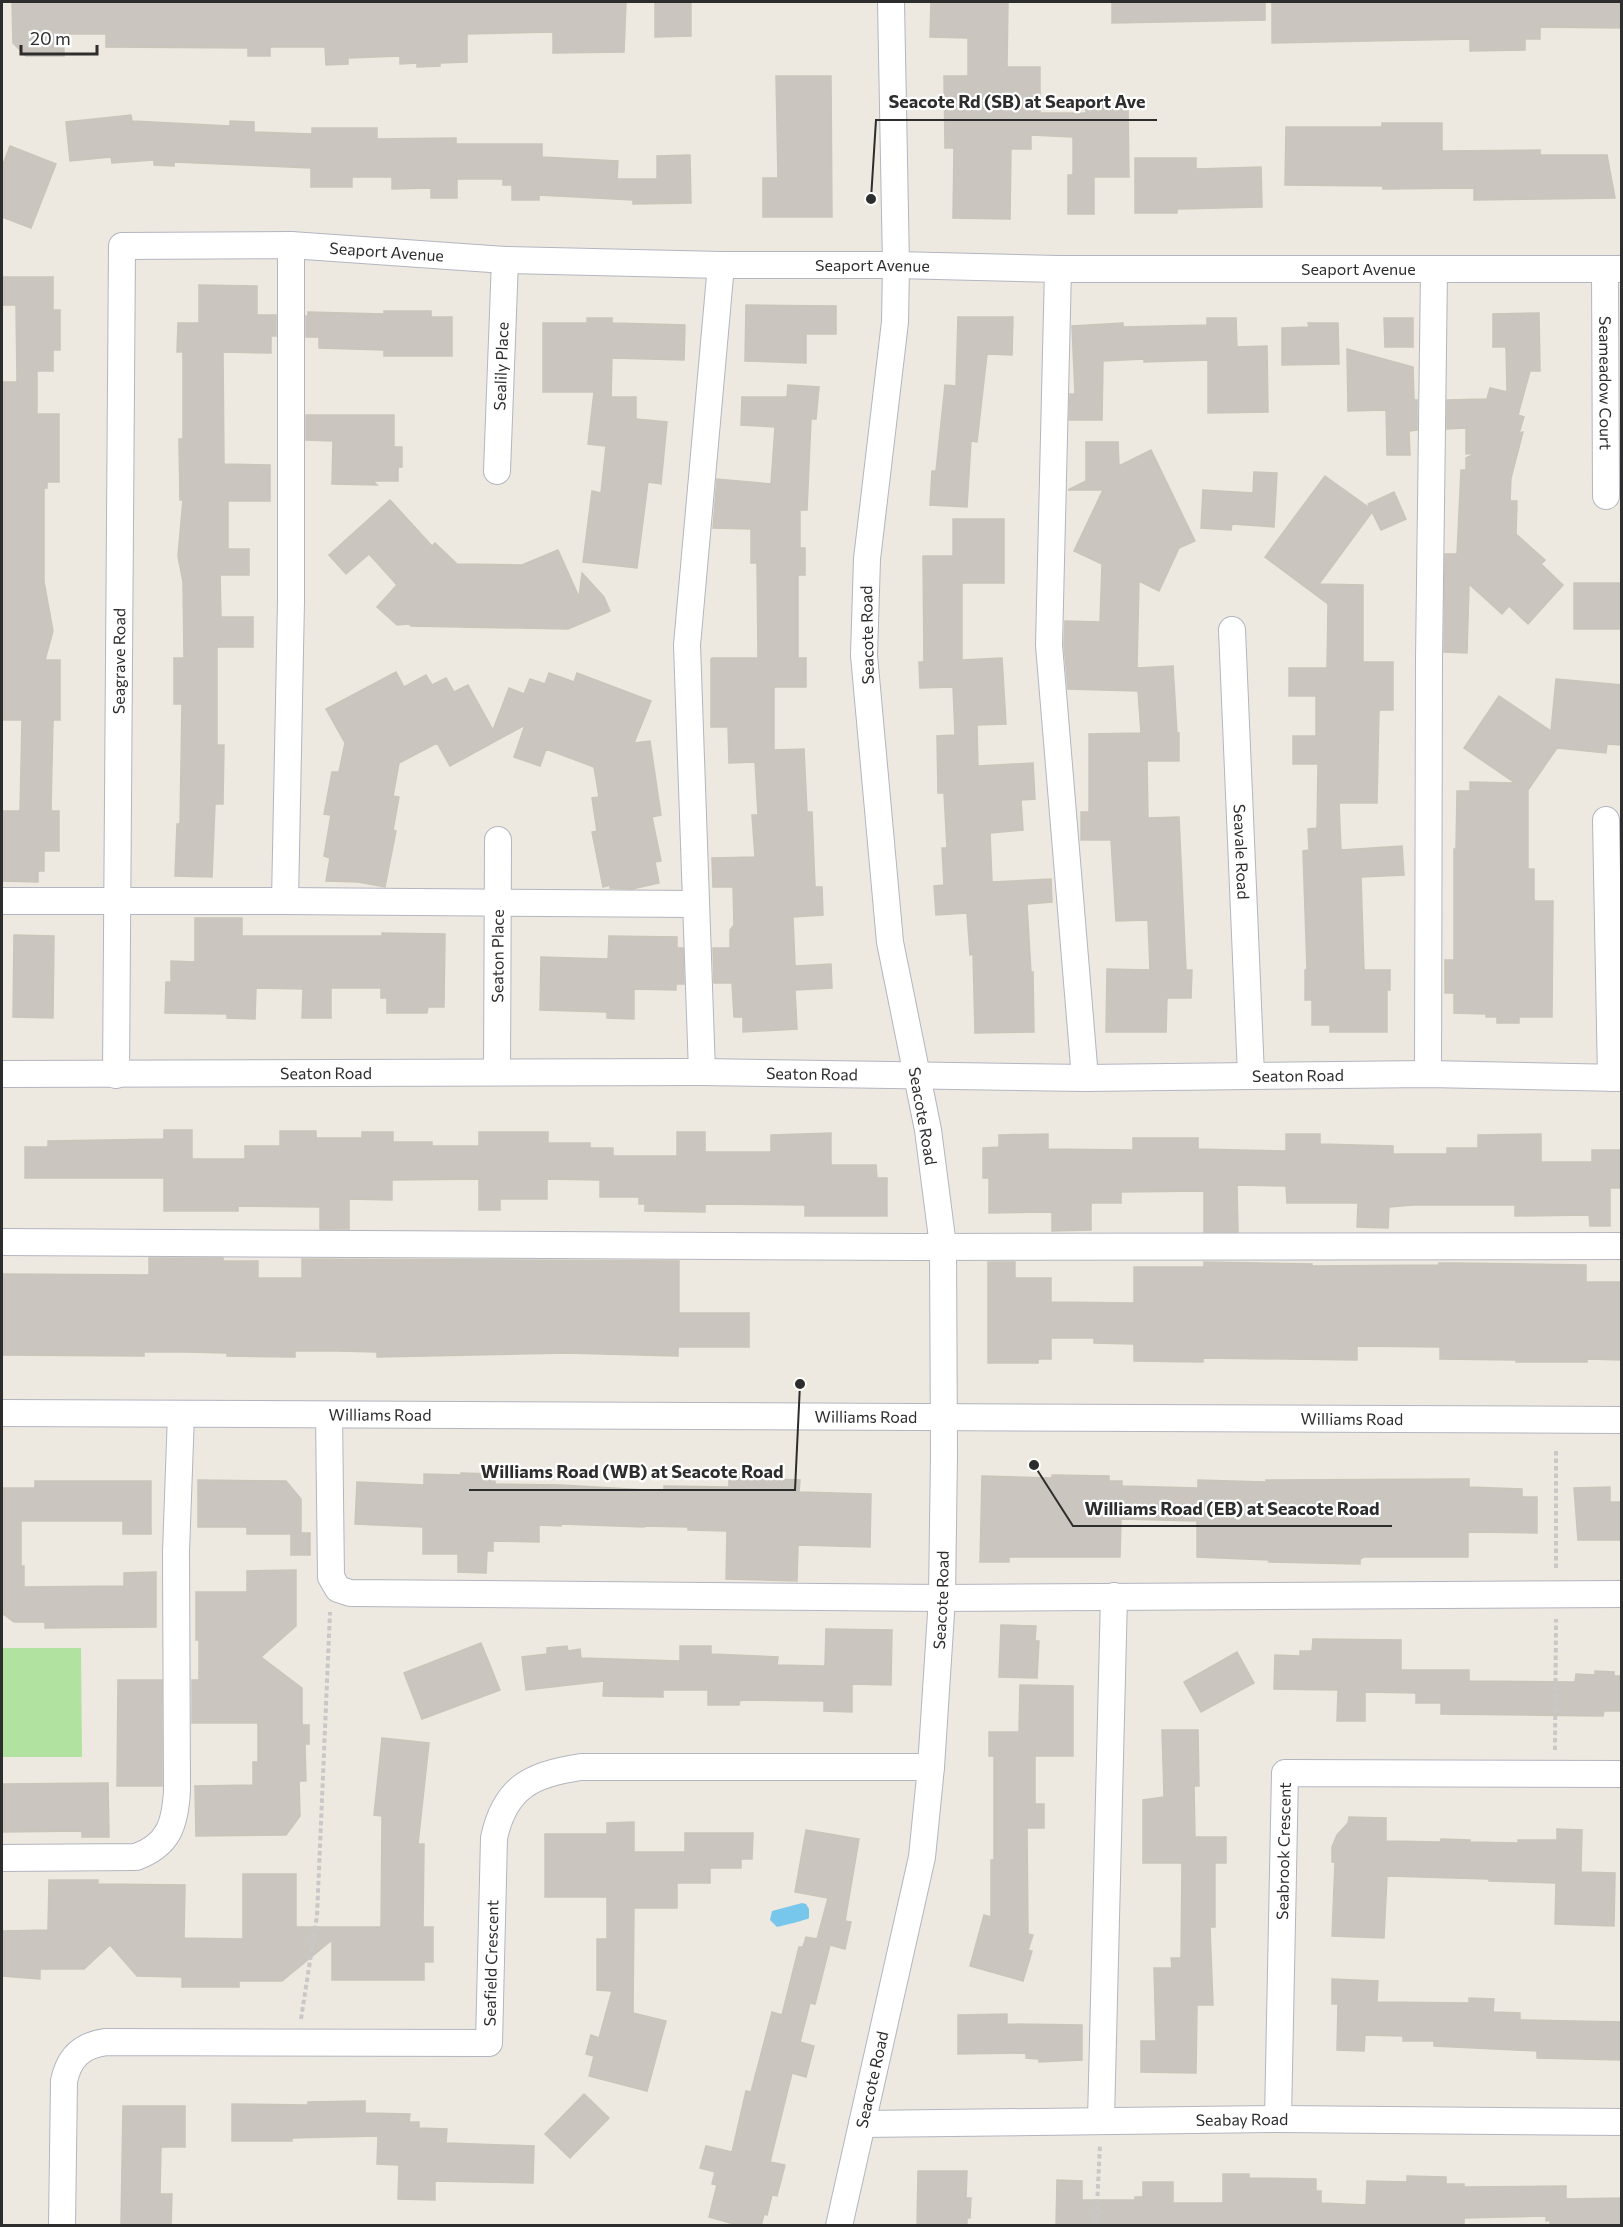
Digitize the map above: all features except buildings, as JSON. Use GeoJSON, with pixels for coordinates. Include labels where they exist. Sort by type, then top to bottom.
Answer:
{"type":"FeatureCollection","features":[{"type":"Feature","properties":{"kind":"street","name":"Seacote Road"},"geometry":{"type":"LineString","coordinates":[[839,2226],[922,1857],[931,1767],[942,1598],[943,1246],[928,1130],[890,942],[864,655],[867,559],[895,322],[891,2]]}},
{"type":"Feature","properties":{"kind":"street","name":"Seaport Avenue"},"geometry":{"type":"LineString","coordinates":[[122,246],[291,245],[506,260],[721,265],[896,265],[1058,269],[1613,269]]}},
{"type":"Feature","properties":{"kind":"street"},"geometry":{"type":"LineString","coordinates":[[285,901],[291,601],[291,245]]}},
{"type":"Feature","properties":{"kind":"street","name":"Seagrave Road"},"geometry":{"type":"LineString","coordinates":[[116,1075],[122,246]]}},
{"type":"Feature","properties":{"kind":"street","name":"Sealily Place"},"geometry":{"type":"LineString","coordinates":[[497,471],[506,260]]}},
{"type":"Feature","properties":{"kind":"street"},"geometry":{"type":"LineString","coordinates":[[702,1072],[687,645],[721,265]]}},
{"type":"Feature","properties":{"kind":"street"},"geometry":{"type":"LineString","coordinates":[[1058,269],[1049,645],[1085,1077]]}},
{"type":"Feature","properties":{"kind":"street","name":"Seameadow Court"},"geometry":{"type":"LineString","coordinates":[[1605,496],[1613,269]]}},
{"type":"Feature","properties":{"kind":"street"},"geometry":{"type":"LineString","coordinates":[[1428,1074],[1429,660],[1434,270]]}},
{"type":"Feature","properties":{"kind":"street","name":"Seavale Road"},"geometry":{"type":"LineString","coordinates":[[1232,630],[1251,1075]]}},
{"type":"Feature","properties":{"kind":"street"},"geometry":{"type":"LineString","coordinates":[[1605,820],[1616,1078]]}},
{"type":"Feature","properties":{"kind":"street","name":"Seaton Place"},"geometry":{"type":"LineString","coordinates":[[497,1072],[498,840]]}},
{"type":"Feature","properties":{"kind":"street"},"geometry":{"type":"LineString","coordinates":[[2,901],[695,904]]}},
{"type":"Feature","properties":{"kind":"street","name":"Seaton Road"},"geometry":{"type":"LineString","coordinates":[[2,1074],[702,1072],[1085,1077],[1428,1074],[1616,1078]]}},
{"type":"Feature","properties":{"kind":"street"},"geometry":{"type":"LineString","coordinates":[[2,1242],[1622,1246]]}},
{"type":"Feature","properties":{"kind":"street","name":"Williams Road"},"geometry":{"type":"LineString","coordinates":[[2,1413],[1622,1419]]}},
{"type":"Feature","properties":{"kind":"street"},"geometry":{"type":"LineString","coordinates":[[2,1858],[136,1857],[160,1845],[168,1833],[176,1806],[177,1791],[176,1552],[181,1414]]}},
{"type":"Feature","properties":{"kind":"street"},"geometry":{"type":"LineString","coordinates":[[328,1415],[331,1577],[338,1589],[350,1593],[942,1598],[1622,1594]]}},
{"type":"Feature","properties":{"kind":"street"},"geometry":{"type":"LineString","coordinates":[[1101,2120],[1114,1596]]}},
{"type":"Feature","properties":{"kind":"street","name":"Seafield Crescent"},"geometry":{"type":"LineString","coordinates":[[62,2226],[64,2081],[67,2069],[78,2052],[86,2046],[106,2042],[489,2043],[494,1838],[497,1822],[517,1790],[546,1774],[581,1767],[931,1767]]}},
{"type":"Feature","properties":{"kind":"street","name":"Seabrook Crescent"},"geometry":{"type":"LineString","coordinates":[[1278,2119],[1285,1773],[1622,1774]]}},
{"type":"Feature","properties":{"kind":"street","name":"Seabay Road"},"geometry":{"type":"LineString","coordinates":[[862,2124],[1278,2119],[1622,2122]]}},
{"type":"Feature","properties":{"kind":"path"},"geometry":{"type":"LineString","coordinates":[[298,2041],[317,1917],[331,1602],[338,1589]]}},
{"type":"Feature","properties":{"kind":"path"},"geometry":{"type":"LineString","coordinates":[[1096,2226],[1101,2120]]}},
{"type":"Feature","properties":{"kind":"green space"},"geometry":{"type":"Polygon","coordinates":[[[2,1648],[81,1648],[82,1757],[2,1757],[2,1648]]]}},
{"type":"Feature","properties":{"kind":"water"},"geometry":{"type":"Polygon","coordinates":[[[806,1904],[809,1909],[809,1918],[777,1927],[770,1920],[772,1911],[806,1904]]]}},
{"type":"Feature","properties":{"kind":"place","name":"Seacote Rd (SB) at Seaport Ave"},"geometry":{"type":"Point","coordinates":[871,199]}},
{"type":"Feature","properties":{"kind":"place","name":"Williams Road (WB) at Seacote Road"},"geometry":{"type":"Point","coordinates":[800,1384]}},
{"type":"Feature","properties":{"kind":"place","name":"Williams Road (EB) at Seacote Road"},"geometry":{"type":"Point","coordinates":[1034,1465]}}]}
